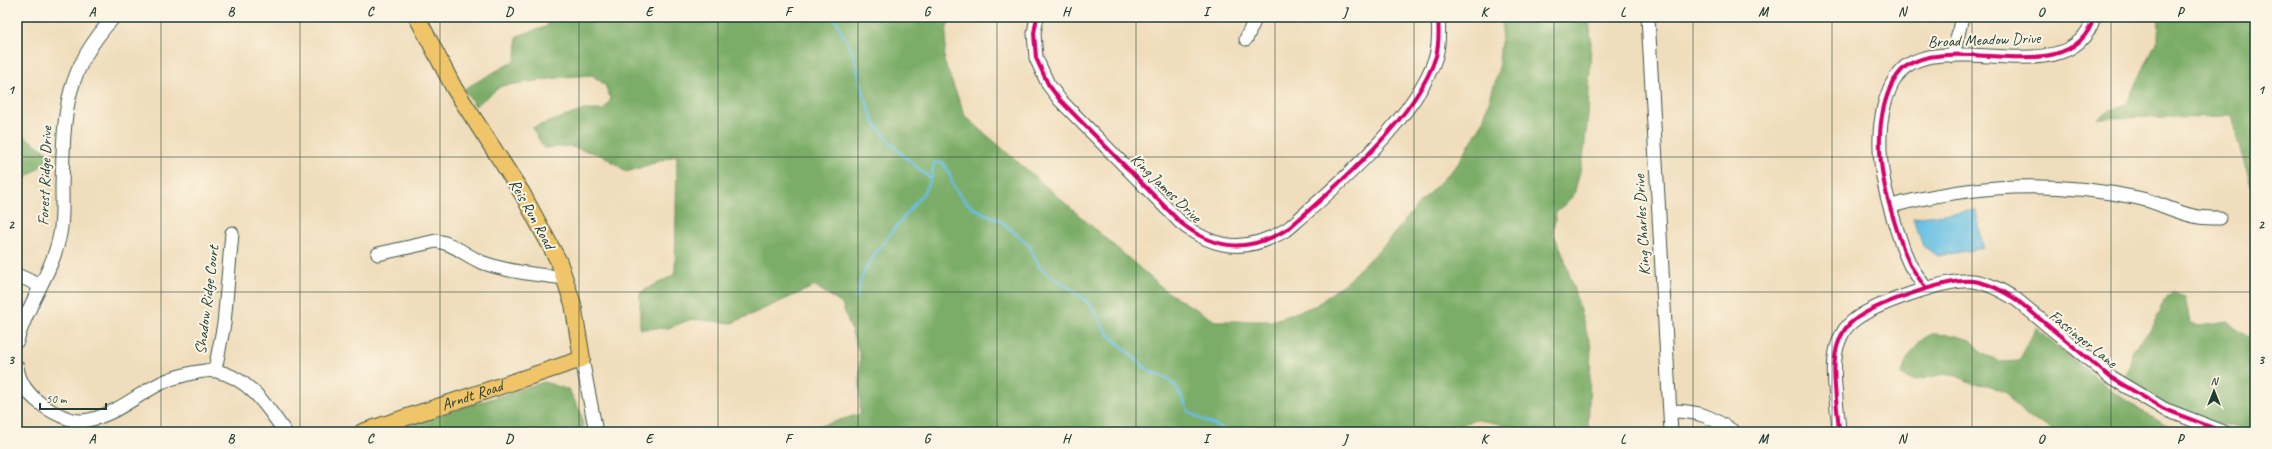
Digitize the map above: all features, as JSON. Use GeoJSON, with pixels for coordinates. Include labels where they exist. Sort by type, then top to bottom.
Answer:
{"type":"FeatureCollection","features":[{"type":"Feature","properties":{"kind":"main road","name":"Reis Run Road"},"geometry":{"type":"LineString","coordinates":[[417,17],[454,88],[522,193],[566,278],[574,304],[582,359]]}},
{"type":"Feature","properties":{"kind":"main road","name":"Arndt Road"},"geometry":{"type":"LineString","coordinates":[[362,432],[582,359]]}},
{"type":"Feature","properties":{"kind":"street","name":"Forest Ridge Drive"},"geometry":{"type":"LineString","coordinates":[[17,341],[39,285],[48,270],[60,234],[64,122],[70,90],[84,55],[114,17]]}},
{"type":"Feature","properties":{"kind":"street","name":"King James Drive"},"geometry":{"type":"LineString","coordinates":[[1037,17],[1034,33],[1036,58],[1045,78],[1060,100],[1182,223],[1203,238],[1232,246],[1259,243],[1275,237],[1289,228],[1379,143],[1410,104],[1431,68],[1438,44],[1438,17]]}},
{"type":"Feature","properties":{"kind":"street"},"geometry":{"type":"LineString","coordinates":[[1246,39],[1256,17]]}},
{"type":"Feature","properties":{"kind":"street","name":"King Charles Drive"},"geometry":{"type":"LineString","coordinates":[[1648,17],[1671,432]]}},
{"type":"Feature","properties":{"kind":"street"},"geometry":{"type":"LineString","coordinates":[[1953,56],[1962,17]]}},
{"type":"Feature","properties":{"kind":"street","name":"Broad Meadow Drive"},"geometry":{"type":"LineString","coordinates":[[1926,289],[1910,265],[1904,251],[1879,159],[1882,117],[1888,91],[1893,81],[1912,63],[1928,58],[1953,56],[2031,56],[2058,53],[2068,49],[2082,39],[2092,25],[2094,17]]}},
{"type":"Feature","properties":{"kind":"street"},"geometry":{"type":"LineString","coordinates":[[1891,206],[1928,196],[1982,188],[2049,186],[2138,198],[2198,217],[2220,218]]}},
{"type":"Feature","properties":{"kind":"street","name":"Shadow Ridge Court"},"geometry":{"type":"LineString","coordinates":[[215,370],[225,317],[232,233]]}},
{"type":"Feature","properties":{"kind":"street"},"geometry":{"type":"LineString","coordinates":[[378,254],[436,241],[445,242],[481,262],[528,273],[566,278]]}},
{"type":"Feature","properties":{"kind":"street"},"geometry":{"type":"LineString","coordinates":[[17,275],[39,285]]}},
{"type":"Feature","properties":{"kind":"street","name":"Fassinger Lane"},"geometry":{"type":"LineString","coordinates":[[1839,432],[1835,357],[1836,349],[1842,333],[1860,316],[1926,289],[1949,282],[1963,281],[1981,282],[1996,287],[2017,300],[2110,377],[2164,409],[2224,432]]}},
{"type":"Feature","properties":{"kind":"street","name":"Reis Run Road"},"geometry":{"type":"LineString","coordinates":[[582,359],[596,432]]}},
{"type":"Feature","properties":{"kind":"street"},"geometry":{"type":"LineString","coordinates":[[17,372],[26,389],[43,406],[82,426],[167,380],[215,370],[237,380],[254,392],[267,406],[285,432]]}},
{"type":"Feature","properties":{"kind":"street"},"geometry":{"type":"LineString","coordinates":[[1670,411],[1704,414],[1734,432]]}},
{"type":"Feature","properties":{"kind":"green space"},"geometry":{"type":"Polygon","coordinates":[[[545,17],[951,17],[947,27],[944,61],[965,116],[1166,291],[1215,321],[1272,321],[1317,305],[1347,281],[1387,242],[1422,200],[1457,165],[1482,124],[1498,73],[1503,17],[1589,17],[1591,40],[1588,116],[1583,159],[1574,195],[1556,213],[1553,232],[1563,254],[1591,347],[1588,432],[1526,432],[1516,427],[1475,419],[1444,432],[800,432],[860,414],[860,355],[842,304],[815,286],[732,323],[692,319],[668,328],[640,329],[640,293],[675,274],[677,155],[627,172],[604,156],[569,146],[544,148],[532,128],[584,110],[604,110],[611,99],[605,85],[592,75],[565,77],[501,86],[475,106],[464,89],[516,60],[517,36],[548,26],[545,17]]]}},
{"type":"Feature","properties":{"kind":"green space"},"geometry":{"type":"Polygon","coordinates":[[[2159,17],[2255,17],[2255,199],[2232,116],[2097,118],[2127,103],[2158,39],[2159,17]]]}},
{"type":"Feature","properties":{"kind":"green space"},"geometry":{"type":"Polygon","coordinates":[[[17,124],[22,135],[53,156],[20,183],[17,195],[17,124]]]}},
{"type":"Feature","properties":{"kind":"green space"},"geometry":{"type":"Polygon","coordinates":[[[2174,293],[2185,297],[2190,322],[2199,326],[2227,322],[2248,337],[2255,336],[2255,432],[2202,419],[2169,407],[2125,380],[2132,351],[2147,334],[2161,311],[2164,299],[2174,293]]]}},
{"type":"Feature","properties":{"kind":"green space"},"geometry":{"type":"Polygon","coordinates":[[[2036,328],[2088,372],[2127,401],[2166,424],[2186,432],[2057,432],[2030,418],[2015,405],[2007,393],[1988,385],[1974,384],[1957,376],[1944,374],[1913,381],[1901,375],[1908,358],[1921,340],[1932,334],[1952,335],[1970,340],[1983,354],[2003,362],[2019,361],[2036,328]]]}},
{"type":"Feature","properties":{"kind":"green space"},"geometry":{"type":"Polygon","coordinates":[[[544,382],[569,390],[581,413],[584,432],[386,432],[544,382]]]}},
{"type":"Feature","properties":{"kind":"water"},"geometry":{"type":"Polygon","coordinates":[[[1976,210],[1983,248],[1938,256],[1923,246],[1913,218],[1976,210]]]}},
{"type":"Feature","properties":{"kind":"waterway"},"geometry":{"type":"LineString","coordinates":[[834,17],[854,55],[865,98],[875,124],[899,152],[931,179],[934,163],[943,163],[949,172],[953,185],[961,197],[973,208],[1001,221],[1029,245],[1040,268],[1082,297],[1093,308],[1107,333],[1150,372],[1167,378],[1177,388],[1189,412],[1229,432]]}},
{"type":"Feature","properties":{"kind":"waterway"},"geometry":{"type":"LineString","coordinates":[[856,299],[862,276],[877,251],[924,192],[931,179]]}},
{"type":"Feature","properties":{"kind":"cycle path"},"geometry":{"type":"LineString","coordinates":[[1037,17],[1034,33],[1036,58],[1048,84],[1060,100],[1181,223],[1194,233],[1208,239],[1221,244],[1234,245],[1248,245],[1261,241],[1275,236],[1289,228],[1373,150],[1412,103],[1426,79],[1437,51],[1438,17]]}},
{"type":"Feature","properties":{"kind":"cycle path"},"geometry":{"type":"LineString","coordinates":[[1926,289],[1910,265],[1904,251],[1887,198],[1881,161],[1881,124],[1884,106],[1894,80],[1905,67],[1926,58],[1951,55],[2037,57],[2062,52],[2081,39],[2094,17]]}},
{"type":"Feature","properties":{"kind":"cycle path"},"geometry":{"type":"LineString","coordinates":[[1839,432],[1834,373],[1835,361],[1839,341],[1848,325],[1863,315],[1892,301],[1929,288],[1961,281],[1973,281],[1985,284],[1996,288],[2017,300],[2110,377],[2164,409],[2224,432]]}}]}
